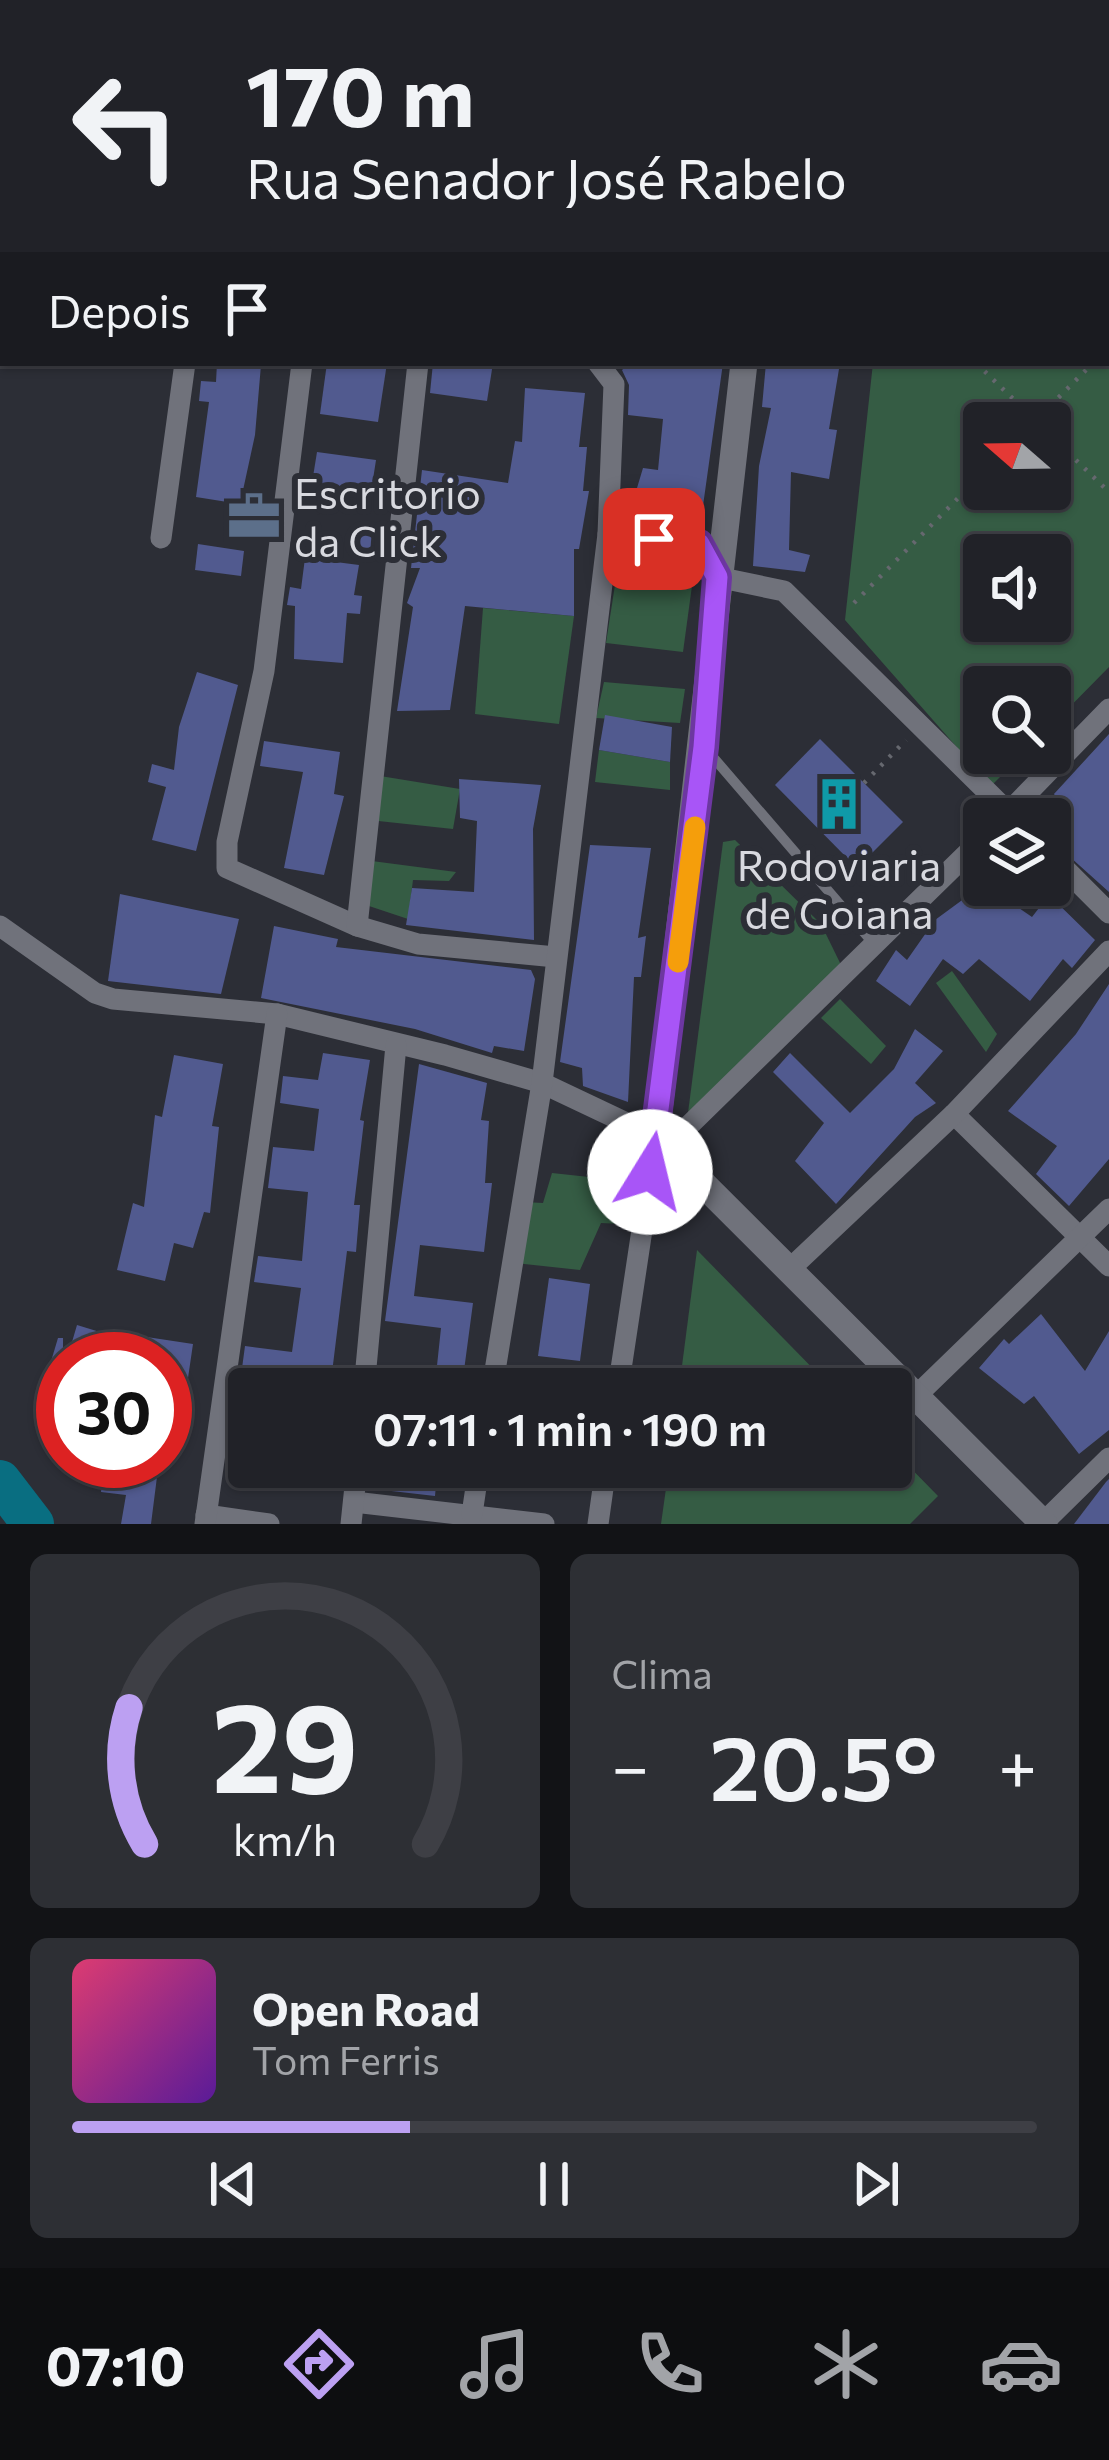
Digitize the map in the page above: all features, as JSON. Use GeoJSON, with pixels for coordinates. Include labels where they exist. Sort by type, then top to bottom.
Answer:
{"type":"FeatureCollection","features":[{"type":"Feature","properties":{"kind":"street"},"geometry":{"type":"LineString","coordinates":[[161,538],[185,366]]}},
{"type":"Feature","properties":{"kind":"street"},"geometry":{"type":"LineString","coordinates":[[302,366],[264,671],[227,842],[227,868],[357,926],[418,944],[556,958]]}},
{"type":"Feature","properties":{"kind":"street"},"geometry":{"type":"LineString","coordinates":[[357,926],[418,366]]}},
{"type":"Feature","properties":{"kind":"street"},"geometry":{"type":"LineString","coordinates":[[495,1368],[542,1083],[608,534],[614,385],[600,366]]}},
{"type":"Feature","properties":{"kind":"street"},"geometry":{"type":"LineString","coordinates":[[622,1368],[662,1142],[717,577],[744,366]]}},
{"type":"Feature","properties":{"kind":"street"},"geometry":{"type":"LineString","coordinates":[[608,534],[699,544],[717,577],[784,591],[991,798]]}},
{"type":"Feature","properties":{"kind":"street"},"geometry":{"type":"LineString","coordinates":[[1027,798],[1109,709]]}},
{"type":"Feature","properties":{"kind":"street"},"geometry":{"type":"LineString","coordinates":[[662,1142],[876,946],[963,858]]}},
{"type":"Feature","properties":{"kind":"street"},"geometry":{"type":"LineString","coordinates":[[1071,875],[1109,913]]}},
{"type":"Feature","properties":{"kind":"street"},"geometry":{"type":"LineString","coordinates":[[0,926],[95,993],[113,999],[277,1014],[542,1083],[662,1142],[1043,1523],[1109,1458]]}},
{"type":"Feature","properties":{"kind":"street"},"geometry":{"type":"LineString","coordinates":[[791,1267],[954,1114],[1109,951]]}},
{"type":"Feature","properties":{"kind":"street"},"geometry":{"type":"LineString","coordinates":[[269,1524],[206,1520],[277,1014]]}},
{"type":"Feature","properties":{"kind":"street"},"geometry":{"type":"LineString","coordinates":[[366,1368],[396,1045]]}},
{"type":"Feature","properties":{"kind":"street"},"geometry":{"type":"LineString","coordinates":[[954,1114],[1109,1266]]}},
{"type":"Feature","properties":{"kind":"street"},"geometry":{"type":"LineString","coordinates":[[917,1395],[1109,1208]]}},
{"type":"Feature","properties":{"kind":"street"},"geometry":{"type":"LineString","coordinates":[[472,1514],[476,1488]]}},
{"type":"Feature","properties":{"kind":"street"},"geometry":{"type":"LineString","coordinates":[[598,1524],[603,1488]]}},
{"type":"Feature","properties":{"kind":"street"},"geometry":{"type":"LineString","coordinates":[[352,1513],[472,1514],[544,1524]]}},
{"type":"Feature","properties":{"kind":"lane"},"geometry":{"type":"LineString","coordinates":[[704,747],[876,946]]}},
{"type":"Feature","properties":{"kind":"path"},"geometry":{"type":"LineString","coordinates":[[979,366],[1015,402]]}},
{"type":"Feature","properties":{"kind":"path"},"geometry":{"type":"LineString","coordinates":[[1055,402],[1091,366]]}},
{"type":"Feature","properties":{"kind":"path"},"geometry":{"type":"LineString","coordinates":[[1071,455],[1109,492]]}},
{"type":"Feature","properties":{"kind":"path"},"geometry":{"type":"LineString","coordinates":[[854,603],[963,493]]}},
{"type":"Feature","properties":{"kind":"path"},"geometry":{"type":"LineString","coordinates":[[864,783],[922,724]]}},
{"type":"Feature","properties":{"kind":"green space"},"geometry":{"type":"Polygon","coordinates":[[[873,366],[1109,366],[1109,667],[1071,706],[1071,666],[963,666],[963,754],[845,620],[873,366]]]}},
{"type":"Feature","properties":{"kind":"green space"},"geometry":{"type":"Polygon","coordinates":[[[619,559],[694,571],[683,652],[606,643],[619,559]]]}},
{"type":"Feature","properties":{"kind":"green space"},"geometry":{"type":"Polygon","coordinates":[[[483,608],[574,616],[559,724],[475,714],[483,608]]]}},
{"type":"Feature","properties":{"kind":"green space"},"geometry":{"type":"Polygon","coordinates":[[[604,682],[685,689],[680,723],[596,718],[604,682]]]}},
{"type":"Feature","properties":{"kind":"green space"},"geometry":{"type":"Polygon","coordinates":[[[599,750],[670,762],[670,790],[595,782],[599,750]]]}},
{"type":"Feature","properties":{"kind":"green space"},"geometry":{"type":"Polygon","coordinates":[[[980,774],[1003,774],[991,786],[980,774]]]}},
{"type":"Feature","properties":{"kind":"green space"},"geometry":{"type":"Polygon","coordinates":[[[374,775],[460,789],[453,829],[369,820],[374,775]]]}},
{"type":"Feature","properties":{"kind":"green space"},"geometry":{"type":"Polygon","coordinates":[[[735,840],[821,924],[843,969],[688,1113],[723,842],[735,840]]]}},
{"type":"Feature","properties":{"kind":"green space"},"geometry":{"type":"Polygon","coordinates":[[[364,860],[456,872],[449,881],[413,880],[408,919],[360,903],[364,860]]]}},
{"type":"Feature","properties":{"kind":"green space"},"geometry":{"type":"Polygon","coordinates":[[[952,971],[997,1034],[986,1052],[936,983],[952,971]]]}},
{"type":"Feature","properties":{"kind":"green space"},"geometry":{"type":"Polygon","coordinates":[[[840,999],[886,1046],[871,1064],[821,1018],[840,999]]]}},
{"type":"Feature","properties":{"kind":"green space"},"geometry":{"type":"Polygon","coordinates":[[[552,1173],[617,1180],[622,1224],[601,1223],[580,1270],[515,1263],[524,1202],[543,1203],[552,1173]]]}},
{"type":"Feature","properties":{"kind":"green space"},"geometry":{"type":"Polygon","coordinates":[[[697,1250],[812,1368],[682,1368],[697,1250]]]}},
{"type":"Feature","properties":{"kind":"green space"},"geometry":{"type":"Polygon","coordinates":[[[912,1469],[938,1496],[910,1524],[661,1524],[666,1488],[912,1488],[912,1469]]]}},
{"type":"Feature","properties":{"kind":"building"},"geometry":{"type":"Polygon","coordinates":[[[217,366],[261,366],[255,435],[240,504],[196,497],[209,402],[199,401],[201,381],[216,382],[217,366]]]}},
{"type":"Feature","properties":{"kind":"building"},"geometry":{"type":"Polygon","coordinates":[[[327,366],[387,366],[378,422],[320,414],[327,366]]]}},
{"type":"Feature","properties":{"kind":"building"},"geometry":{"type":"Polygon","coordinates":[[[433,366],[493,366],[487,401],[430,393],[433,366]]]}},
{"type":"Feature","properties":{"kind":"building"},"geometry":{"type":"Polygon","coordinates":[[[627,366],[723,366],[702,513],[634,498],[643,468],[658,470],[663,419],[628,415],[629,385],[622,370],[627,366]]]}},
{"type":"Feature","properties":{"kind":"building"},"geometry":{"type":"Polygon","coordinates":[[[766,366],[840,366],[829,429],[837,430],[829,479],[791,472],[789,550],[810,555],[805,572],[753,566],[759,466],[771,408],[762,407],[766,366]]]}},
{"type":"Feature","properties":{"kind":"building"},"geometry":{"type":"Polygon","coordinates":[[[525,388],[585,393],[579,447],[587,447],[583,491],[589,491],[579,549],[574,549],[574,616],[465,606],[450,710],[397,711],[413,607],[407,603],[420,568],[411,568],[422,470],[508,483],[515,441],[522,442],[525,388]]]}},
{"type":"Feature","properties":{"kind":"building"},"geometry":{"type":"Polygon","coordinates":[[[317,452],[376,460],[371,492],[312,483],[317,452]]]}},
{"type":"Feature","properties":{"kind":"building"},"geometry":{"type":"Polygon","coordinates":[[[351,527],[372,529],[370,554],[348,552],[351,527]]]}},
{"type":"Feature","properties":{"kind":"building"},"geometry":{"type":"Polygon","coordinates":[[[198,544],[244,551],[241,576],[195,570],[198,544]]]}},
{"type":"Feature","properties":{"kind":"building"},"geometry":{"type":"Polygon","coordinates":[[[305,558],[359,565],[354,595],[362,596],[360,614],[347,613],[343,663],[294,659],[295,606],[287,605],[290,587],[301,589],[305,558]]]}},
{"type":"Feature","properties":{"kind":"building"},"geometry":{"type":"Polygon","coordinates":[[[197,672],[238,685],[196,851],[152,840],[166,787],[148,782],[152,764],[174,770],[179,727],[197,672]]]}},
{"type":"Feature","properties":{"kind":"building"},"geometry":{"type":"Polygon","coordinates":[[[605,715],[672,727],[670,762],[599,750],[605,715]]]}},
{"type":"Feature","properties":{"kind":"building"},"geometry":{"type":"Polygon","coordinates":[[[1109,734],[1109,892],[1071,858],[1071,798],[1054,794],[1109,734]]]}},
{"type":"Feature","properties":{"kind":"building","name":"Rodoviaria de Goiana"},"geometry":{"type":"Polygon","coordinates":[[[820,739],[903,822],[857,868],[775,785],[820,739]]]}},
{"type":"Feature","properties":{"kind":"building"},"geometry":{"type":"Polygon","coordinates":[[[264,741],[340,752],[334,794],[344,796],[324,875],[284,868],[303,772],[260,766],[264,741]]]}},
{"type":"Feature","properties":{"kind":"building"},"geometry":{"type":"Polygon","coordinates":[[[459,779],[541,785],[533,829],[534,940],[406,925],[412,888],[474,892],[477,821],[460,818],[459,779]]]}},
{"type":"Feature","properties":{"kind":"building"},"geometry":{"type":"Polygon","coordinates":[[[590,845],[651,848],[638,938],[646,936],[641,977],[634,977],[628,1102],[583,1086],[582,1068],[560,1062],[590,845]]]}},
{"type":"Feature","properties":{"kind":"building"},"geometry":{"type":"Polygon","coordinates":[[[120,894],[239,919],[221,994],[108,981],[120,894]]]}},
{"type":"Feature","properties":{"kind":"building"},"geometry":{"type":"Polygon","coordinates":[[[963,899],[963,906],[1016,906],[1032,917],[1040,906],[1060,906],[1095,940],[1072,968],[1063,959],[1030,1001],[979,959],[963,974],[943,959],[910,1006],[876,981],[896,950],[907,960],[935,920],[963,899]]]}},
{"type":"Feature","properties":{"kind":"building"},"geometry":{"type":"Polygon","coordinates":[[[274,926],[338,939],[336,947],[531,970],[535,979],[524,1051],[494,1046],[492,1053],[415,1029],[261,998],[274,926]]]}},
{"type":"Feature","properties":{"kind":"building"},"geometry":{"type":"Polygon","coordinates":[[[1109,984],[1109,1159],[1069,1206],[1036,1174],[1057,1146],[1008,1111],[1076,1034],[1109,984]]]}},
{"type":"Feature","properties":{"kind":"building"},"geometry":{"type":"Polygon","coordinates":[[[915,1029],[943,1051],[915,1083],[936,1103],[915,1117],[836,1204],[795,1161],[824,1123],[773,1072],[790,1053],[850,1113],[894,1069],[915,1029]]]}},
{"type":"Feature","properties":{"kind":"building"},"geometry":{"type":"Polygon","coordinates":[[[323,1053],[370,1060],[360,1120],[364,1121],[354,1205],[360,1205],[356,1252],[347,1251],[333,1368],[242,1368],[245,1346],[292,1352],[301,1288],[254,1282],[258,1256],[302,1261],[308,1192],[268,1188],[273,1147],[314,1151],[319,1109],[280,1103],[283,1076],[318,1080],[323,1053]]]}},
{"type":"Feature","properties":{"kind":"building"},"geometry":{"type":"Polygon","coordinates":[[[174,1055],[223,1064],[212,1126],[219,1127],[210,1213],[204,1212],[193,1248],[174,1243],[165,1281],[117,1270],[133,1203],[144,1207],[155,1115],[162,1117],[174,1055]]]}},
{"type":"Feature","properties":{"kind":"building"},"geometry":{"type":"Polygon","coordinates":[[[419,1064],[487,1083],[481,1120],[489,1121],[485,1183],[492,1183],[484,1252],[420,1245],[414,1296],[473,1303],[464,1368],[437,1368],[441,1328],[385,1321],[419,1064]]]}},
{"type":"Feature","properties":{"kind":"building"},"geometry":{"type":"Polygon","coordinates":[[[549,1278],[590,1284],[580,1361],[538,1356],[549,1278]]]}},
{"type":"Feature","properties":{"kind":"building"},"geometry":{"type":"Polygon","coordinates":[[[1041,1314],[1085,1371],[1109,1331],[1109,1430],[1079,1454],[1034,1396],[1024,1404],[979,1368],[1004,1339],[1009,1344],[1041,1314]]]}},
{"type":"Feature","properties":{"kind":"building"},"geometry":{"type":"Polygon","coordinates":[[[1109,1479],[1109,1524],[1074,1524],[1106,1482],[1109,1479]]]}},
{"type":"Feature","properties":{"kind":"building"},"geometry":{"type":"Polygon","coordinates":[[[102,1488],[156,1488],[151,1524],[121,1524],[126,1495],[101,1492],[102,1488]]]}},
{"type":"Feature","properties":{"kind":"building"},"geometry":{"type":"Polygon","coordinates":[[[374,1488],[436,1488],[435,1496],[374,1488]]]}},
{"type":"Feature","properties":{"kind":"waterway"},"geometry":{"type":"LineString","coordinates":[[0,1481],[33,1524]]}},
{"type":"Feature","properties":{"kind":"slow traffic"},"geometry":{"type":"LineString","coordinates":[[678,962],[695,827]]}},
{"type":"Feature","properties":{"kind":"place","name":"Escritorio da Click"},"geometry":{"type":"Point","coordinates":[254,516]}},
{"type":"Feature","properties":{"kind":"place","name":"Rodoviaria de Goiana"},"geometry":{"type":"Point","coordinates":[839,804]}},
{"type":"Feature","properties":{"kind":"route"},"geometry":{"type":"LineString","coordinates":[[650,1172],[704,747],[717,577],[699,544],[654,539]]}}]}
